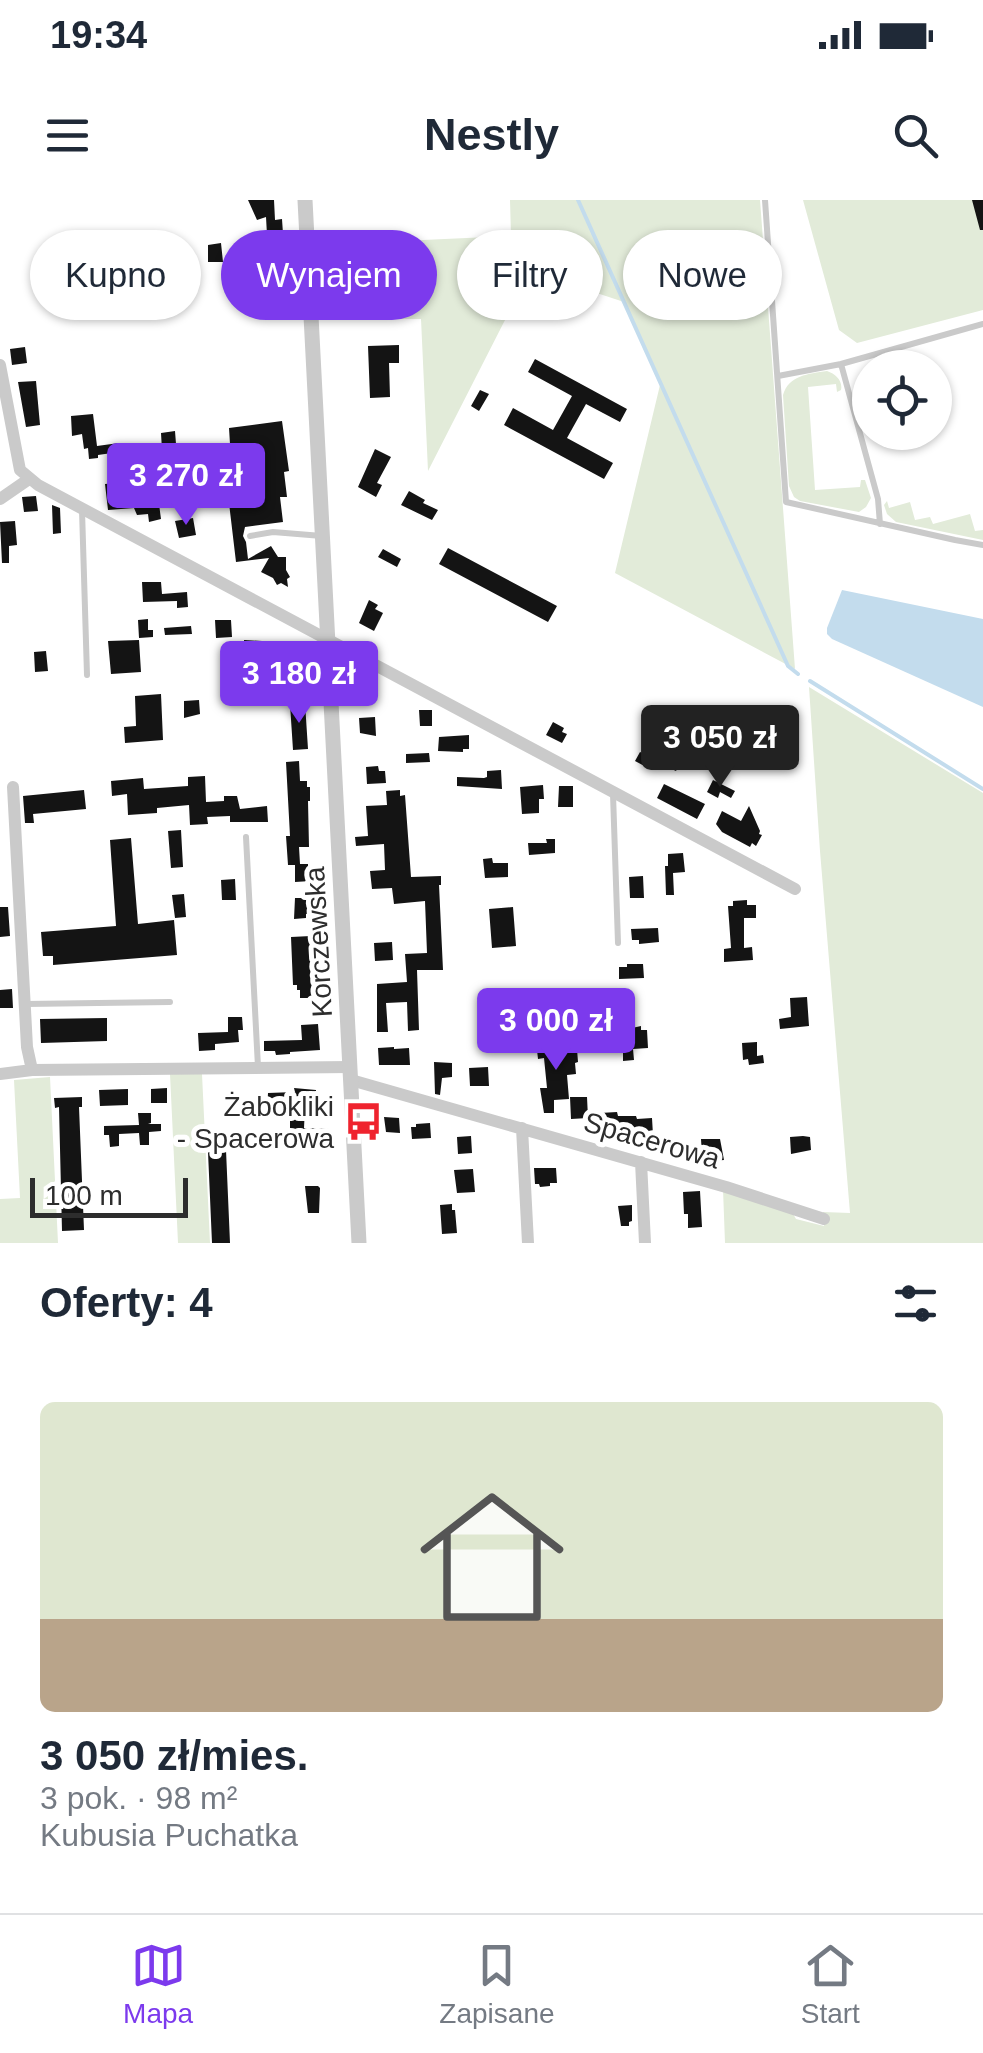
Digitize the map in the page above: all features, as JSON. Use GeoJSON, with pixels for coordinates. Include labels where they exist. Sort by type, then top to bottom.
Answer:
{"type":"FeatureCollection","features":[{"type":"Feature","properties":{"kind":"street","name":"Korczewska"},"geometry":{"type":"LineString","coordinates":[[304,200],[359,1243]]}},
{"type":"Feature","properties":{"kind":"street"},"geometry":{"type":"LineString","coordinates":[[0,365],[20,470],[28,479],[795,890]]}},
{"type":"Feature","properties":{"kind":"street"},"geometry":{"type":"LineString","coordinates":[[0,499],[28,479]]}},
{"type":"Feature","properties":{"kind":"street"},"geometry":{"type":"LineString","coordinates":[[13,787],[24,1004],[32,1070]]}},
{"type":"Feature","properties":{"kind":"street","name":"Spacerowa"},"geometry":{"type":"LineString","coordinates":[[0,1074],[32,1070],[258,1068],[350,1074],[824,1219]]}},
{"type":"Feature","properties":{"kind":"street"},"geometry":{"type":"LineString","coordinates":[[522,1128],[528,1243]]}},
{"type":"Feature","properties":{"kind":"street"},"geometry":{"type":"LineString","coordinates":[[641,1162],[645,1243]]}},
{"type":"Feature","properties":{"kind":"lane"},"geometry":{"type":"LineString","coordinates":[[765,200],[786,502],[983,544]]}},
{"type":"Feature","properties":{"kind":"lane"},"geometry":{"type":"LineString","coordinates":[[778,376],[840,364],[983,324]]}},
{"type":"Feature","properties":{"kind":"lane"},"geometry":{"type":"LineString","coordinates":[[840,364],[878,499],[880,524]]}},
{"type":"Feature","properties":{"kind":"lane"},"geometry":{"type":"LineString","coordinates":[[82,509],[86,675]]}},
{"type":"Feature","properties":{"kind":"lane"},"geometry":{"type":"LineString","coordinates":[[250,536],[273,532],[324,536]]}},
{"type":"Feature","properties":{"kind":"lane"},"geometry":{"type":"LineString","coordinates":[[613,792],[618,942]]}},
{"type":"Feature","properties":{"kind":"lane"},"geometry":{"type":"LineString","coordinates":[[246,837],[258,1068]]}},
{"type":"Feature","properties":{"kind":"lane"},"geometry":{"type":"LineString","coordinates":[[24,1004],[170,1002]]}},
{"type":"Feature","properties":{"kind":"green space"},"geometry":{"type":"Polygon","coordinates":[[[510,200],[760,200],[762,230],[623,230],[623,302],[603,295],[603,230],[511,230],[510,200]]]}},
{"type":"Feature","properties":{"kind":"green space"},"geometry":{"type":"Polygon","coordinates":[[[803,200],[983,200],[983,310],[857,343],[839,330],[803,200]]]}},
{"type":"Feature","properties":{"kind":"green space"},"geometry":{"type":"Polygon","coordinates":[[[457,238],[457,320],[505,320],[428,471],[421,320],[437,320],[437,239],[457,238]]]}},
{"type":"Feature","properties":{"kind":"green space"},"geometry":{"type":"Polygon","coordinates":[[[632,320],[769,320],[795,669],[615,573],[660,385],[632,320]]]}},
{"type":"Feature","properties":{"kind":"green space"},"geometry":{"type":"Polygon","coordinates":[[[827,371],[838,378],[841,390],[837,392],[836,384],[808,387],[815,490],[860,487],[861,480],[865,480],[871,498],[859,512],[800,501],[789,486],[783,395],[795,379],[827,371]]]}},
{"type":"Feature","properties":{"kind":"green space"},"geometry":{"type":"Polygon","coordinates":[[[887,501],[889,508],[910,502],[915,520],[930,517],[933,524],[970,514],[975,531],[983,530],[983,540],[896,522],[887,514],[887,501]]]}},
{"type":"Feature","properties":{"kind":"green space"},"geometry":{"type":"Polygon","coordinates":[[[809,687],[983,793],[983,1243],[725,1243],[723,1189],[792,1212],[796,1219],[824,1226],[823,1212],[850,1213],[809,687]]]}},
{"type":"Feature","properties":{"kind":"green space"},"geometry":{"type":"Polygon","coordinates":[[[170,1074],[202,1074],[210,1243],[178,1243],[170,1074]]]}},
{"type":"Feature","properties":{"kind":"green space"},"geometry":{"type":"Polygon","coordinates":[[[50,1077],[58,1243],[0,1243],[0,1199],[20,1198],[14,1080],[50,1077]]]}},
{"type":"Feature","properties":{"kind":"water"},"geometry":{"type":"Polygon","coordinates":[[[842,590],[983,619],[983,707],[832,639],[827,628],[842,590]]]}},
{"type":"Feature","properties":{"kind":"building"},"geometry":{"type":"Polygon","coordinates":[[[248,200],[274,200],[275,220],[282,219],[283,230],[267,230],[266,217],[257,220],[248,200]]]}},
{"type":"Feature","properties":{"kind":"building"},"geometry":{"type":"Polygon","coordinates":[[[972,200],[983,200],[983,230],[980,230],[972,200]]]}},
{"type":"Feature","properties":{"kind":"building"},"geometry":{"type":"Polygon","coordinates":[[[221,243],[221,262],[208,262],[208,245],[221,243]]]}},
{"type":"Feature","properties":{"kind":"building"},"geometry":{"type":"Polygon","coordinates":[[[399,345],[399,363],[389,363],[390,397],[370,398],[368,346],[399,345]]]}},
{"type":"Feature","properties":{"kind":"building"},"geometry":{"type":"Polygon","coordinates":[[[25,347],[27,363],[12,365],[10,349],[25,347]]]}},
{"type":"Feature","properties":{"kind":"building"},"geometry":{"type":"Polygon","coordinates":[[[535,359],[627,409],[620,422],[586,404],[567,438],[613,463],[604,479],[504,425],[513,408],[553,430],[572,396],[528,372],[535,359]]]}},
{"type":"Feature","properties":{"kind":"building"},"geometry":{"type":"Polygon","coordinates":[[[36,381],[40,425],[26,427],[18,382],[36,381]]]}},
{"type":"Feature","properties":{"kind":"building"},"geometry":{"type":"Polygon","coordinates":[[[480,390],[489,394],[479,411],[471,406],[480,390]]]}},
{"type":"Feature","properties":{"kind":"building"},"geometry":{"type":"Polygon","coordinates":[[[93,414],[97,446],[119,443],[119,452],[89,459],[82,434],[72,436],[71,416],[93,414]]]}},
{"type":"Feature","properties":{"kind":"building"},"geometry":{"type":"Polygon","coordinates":[[[282,421],[289,471],[284,472],[287,497],[280,497],[283,522],[245,527],[243,536],[248,559],[271,546],[278,557],[286,557],[288,587],[277,585],[261,572],[269,558],[236,562],[229,503],[242,501],[239,477],[234,478],[232,454],[210,457],[209,447],[230,444],[229,428],[282,421]]]}},
{"type":"Feature","properties":{"kind":"building"},"geometry":{"type":"Polygon","coordinates":[[[175,431],[176,444],[162,450],[161,433],[175,431]]]}},
{"type":"Feature","properties":{"kind":"building"},"geometry":{"type":"Polygon","coordinates":[[[375,449],[391,457],[377,483],[382,485],[376,497],[358,487],[375,449]]]}},
{"type":"Feature","properties":{"kind":"building"},"geometry":{"type":"Polygon","coordinates":[[[116,483],[118,499],[145,495],[144,488],[153,487],[161,519],[149,522],[148,514],[137,515],[134,508],[108,510],[105,484],[116,483]]]}},
{"type":"Feature","properties":{"kind":"building"},"geometry":{"type":"Polygon","coordinates":[[[409,491],[438,510],[432,520],[401,505],[409,491]]]}},
{"type":"Feature","properties":{"kind":"building"},"geometry":{"type":"Polygon","coordinates":[[[36,496],[38,511],[24,512],[22,497],[36,496]]]}},
{"type":"Feature","properties":{"kind":"building"},"geometry":{"type":"Polygon","coordinates":[[[52,505],[60,508],[61,533],[53,534],[52,505]]]}},
{"type":"Feature","properties":{"kind":"building"},"geometry":{"type":"Polygon","coordinates":[[[193,518],[196,535],[179,538],[175,521],[193,518]]]}},
{"type":"Feature","properties":{"kind":"building"},"geometry":{"type":"Polygon","coordinates":[[[15,521],[17,545],[9,546],[9,563],[2,563],[0,522],[15,521]]]}},
{"type":"Feature","properties":{"kind":"building"},"geometry":{"type":"Polygon","coordinates":[[[448,548],[557,606],[548,622],[439,564],[448,548]]]}},
{"type":"Feature","properties":{"kind":"building"},"geometry":{"type":"Polygon","coordinates":[[[383,549],[401,559],[397,567],[378,557],[383,549]]]}},
{"type":"Feature","properties":{"kind":"building"},"geometry":{"type":"Polygon","coordinates":[[[142,582],[161,582],[162,594],[187,592],[188,607],[177,608],[177,601],[143,602],[142,582]]]}},
{"type":"Feature","properties":{"kind":"building"},"geometry":{"type":"Polygon","coordinates":[[[369,600],[383,613],[374,631],[359,623],[369,600]]]}},
{"type":"Feature","properties":{"kind":"building"},"geometry":{"type":"Polygon","coordinates":[[[148,619],[153,637],[139,638],[138,620],[148,619]]]}},
{"type":"Feature","properties":{"kind":"building"},"geometry":{"type":"Polygon","coordinates":[[[215,620],[231,620],[232,637],[216,638],[215,620]]]}},
{"type":"Feature","properties":{"kind":"building"},"geometry":{"type":"Polygon","coordinates":[[[191,626],[192,634],[165,635],[164,628],[191,626]]]}},
{"type":"Feature","properties":{"kind":"building"},"geometry":{"type":"Polygon","coordinates":[[[139,640],[141,672],[111,674],[108,641],[139,640]]]}},
{"type":"Feature","properties":{"kind":"building"},"geometry":{"type":"Polygon","coordinates":[[[244,640],[262,641],[259,661],[245,662],[244,640]]]}},
{"type":"Feature","properties":{"kind":"building"},"geometry":{"type":"Polygon","coordinates":[[[46,651],[48,671],[35,672],[34,652],[46,651]]]}},
{"type":"Feature","properties":{"kind":"building"},"geometry":{"type":"Polygon","coordinates":[[[291,655],[304,655],[305,671],[291,671],[291,655]]]}},
{"type":"Feature","properties":{"kind":"building"},"geometry":{"type":"Polygon","coordinates":[[[266,685],[267,705],[248,706],[247,686],[266,685]]]}},
{"type":"Feature","properties":{"kind":"building"},"geometry":{"type":"Polygon","coordinates":[[[161,694],[163,740],[125,743],[124,727],[136,726],[135,696],[161,694]]]}},
{"type":"Feature","properties":{"kind":"building"},"geometry":{"type":"Polygon","coordinates":[[[199,700],[200,714],[184,718],[184,701],[199,700]]]}},
{"type":"Feature","properties":{"kind":"building"},"geometry":{"type":"Polygon","coordinates":[[[305,703],[308,749],[293,750],[290,704],[305,703]]]}},
{"type":"Feature","properties":{"kind":"building"},"geometry":{"type":"Polygon","coordinates":[[[419,710],[432,710],[432,726],[420,726],[419,710]]]}},
{"type":"Feature","properties":{"kind":"building"},"geometry":{"type":"Polygon","coordinates":[[[375,717],[376,736],[360,733],[359,718],[375,717]]]}},
{"type":"Feature","properties":{"kind":"building"},"geometry":{"type":"Polygon","coordinates":[[[553,722],[567,734],[562,743],[546,735],[553,722]]]}},
{"type":"Feature","properties":{"kind":"building"},"geometry":{"type":"Polygon","coordinates":[[[469,735],[469,749],[438,751],[439,737],[469,735]]]}},
{"type":"Feature","properties":{"kind":"building"},"geometry":{"type":"Polygon","coordinates":[[[651,746],[681,762],[676,771],[654,761],[650,769],[635,761],[640,752],[647,755],[651,746]]]}},
{"type":"Feature","properties":{"kind":"building"},"geometry":{"type":"Polygon","coordinates":[[[429,753],[430,762],[406,763],[406,754],[429,753]]]}},
{"type":"Feature","properties":{"kind":"building"},"geometry":{"type":"Polygon","coordinates":[[[299,761],[300,781],[307,781],[310,787],[309,847],[299,847],[300,864],[311,866],[311,881],[295,882],[295,865],[288,865],[286,762],[299,761]]]}},
{"type":"Feature","properties":{"kind":"building"},"geometry":{"type":"Polygon","coordinates":[[[378,766],[379,771],[385,771],[386,783],[367,784],[366,767],[378,766]]]}},
{"type":"Feature","properties":{"kind":"building"},"geometry":{"type":"Polygon","coordinates":[[[501,770],[502,789],[457,786],[457,777],[484,778],[487,771],[501,770]]]}},
{"type":"Feature","properties":{"kind":"building"},"geometry":{"type":"Polygon","coordinates":[[[205,776],[206,802],[237,796],[240,809],[267,806],[268,822],[230,822],[230,816],[207,817],[208,824],[190,825],[189,805],[128,815],[127,794],[112,796],[111,781],[143,778],[144,789],[188,786],[188,777],[205,776]]]}},
{"type":"Feature","properties":{"kind":"building"},"geometry":{"type":"Polygon","coordinates":[[[713,780],[735,791],[731,798],[720,792],[718,798],[707,792],[713,780]]]}},
{"type":"Feature","properties":{"kind":"building"},"geometry":{"type":"Polygon","coordinates":[[[664,784],[705,804],[697,819],[657,798],[664,784]]]}},
{"type":"Feature","properties":{"kind":"building"},"geometry":{"type":"Polygon","coordinates":[[[543,785],[539,813],[522,814],[520,787],[543,785]]]}},
{"type":"Feature","properties":{"kind":"building"},"geometry":{"type":"Polygon","coordinates":[[[559,786],[573,786],[573,807],[558,807],[559,786]]]}},
{"type":"Feature","properties":{"kind":"building"},"geometry":{"type":"Polygon","coordinates":[[[84,790],[86,809],[33,814],[34,823],[25,823],[23,796],[84,790]]]}},
{"type":"Feature","properties":{"kind":"building"},"geometry":{"type":"Polygon","coordinates":[[[400,790],[400,796],[405,795],[411,877],[441,876],[443,970],[417,970],[419,1030],[408,1031],[407,1002],[386,1003],[388,1032],[377,1032],[377,984],[407,982],[405,954],[427,953],[425,901],[394,904],[392,888],[372,889],[370,871],[385,870],[384,844],[356,846],[355,837],[368,836],[366,806],[387,805],[386,791],[400,790]]]}},
{"type":"Feature","properties":{"kind":"building"},"geometry":{"type":"Polygon","coordinates":[[[749,806],[762,835],[756,846],[752,843],[750,847],[722,832],[716,824],[722,811],[741,821],[749,806]]]}},
{"type":"Feature","properties":{"kind":"building"},"geometry":{"type":"Polygon","coordinates":[[[181,830],[183,867],[171,868],[168,831],[181,830]]]}},
{"type":"Feature","properties":{"kind":"building"},"geometry":{"type":"Polygon","coordinates":[[[131,838],[138,924],[174,920],[177,955],[53,965],[53,956],[43,956],[41,932],[116,926],[110,840],[131,838]]]}},
{"type":"Feature","properties":{"kind":"building"},"geometry":{"type":"Polygon","coordinates":[[[546,839],[555,839],[555,853],[529,855],[528,843],[547,843],[546,839]]]}},
{"type":"Feature","properties":{"kind":"building"},"geometry":{"type":"Polygon","coordinates":[[[683,853],[685,872],[673,873],[674,895],[666,895],[668,854],[683,853]]]}},
{"type":"Feature","properties":{"kind":"building"},"geometry":{"type":"Polygon","coordinates":[[[492,858],[493,863],[508,863],[508,877],[485,878],[483,859],[492,858]]]}},
{"type":"Feature","properties":{"kind":"building"},"geometry":{"type":"Polygon","coordinates":[[[643,876],[644,898],[630,898],[629,877],[643,876]]]}},
{"type":"Feature","properties":{"kind":"building"},"geometry":{"type":"Polygon","coordinates":[[[235,879],[236,900],[222,900],[221,880],[235,879]]]}},
{"type":"Feature","properties":{"kind":"building"},"geometry":{"type":"Polygon","coordinates":[[[184,894],[186,917],[175,918],[172,895],[184,894]]]}},
{"type":"Feature","properties":{"kind":"building"},"geometry":{"type":"Polygon","coordinates":[[[295,898],[311,898],[311,913],[306,918],[294,919],[295,898]]]}},
{"type":"Feature","properties":{"kind":"building"},"geometry":{"type":"Polygon","coordinates":[[[747,900],[747,905],[756,905],[756,918],[744,918],[744,948],[752,947],[753,960],[724,962],[724,949],[731,948],[728,906],[733,906],[733,901],[747,900]]]}},
{"type":"Feature","properties":{"kind":"building"},"geometry":{"type":"Polygon","coordinates":[[[0,907],[8,907],[10,936],[0,937],[0,907]]]}},
{"type":"Feature","properties":{"kind":"building"},"geometry":{"type":"Polygon","coordinates":[[[513,907],[516,946],[492,948],[489,909],[513,907]]]}},
{"type":"Feature","properties":{"kind":"building"},"geometry":{"type":"Polygon","coordinates":[[[658,928],[659,942],[639,944],[639,940],[632,940],[631,929],[658,928]]]}},
{"type":"Feature","properties":{"kind":"building"},"geometry":{"type":"Polygon","coordinates":[[[311,936],[312,952],[317,952],[318,998],[300,998],[300,990],[293,985],[291,937],[311,936]]]}},
{"type":"Feature","properties":{"kind":"building"},"geometry":{"type":"Polygon","coordinates":[[[392,942],[393,960],[375,961],[374,943],[392,942]]]}},
{"type":"Feature","properties":{"kind":"building"},"geometry":{"type":"Polygon","coordinates":[[[643,964],[644,978],[619,979],[619,967],[643,964]]]}},
{"type":"Feature","properties":{"kind":"building"},"geometry":{"type":"Polygon","coordinates":[[[12,989],[13,1008],[0,1008],[0,990],[12,989]]]}},
{"type":"Feature","properties":{"kind":"building"},"geometry":{"type":"Polygon","coordinates":[[[807,997],[809,1026],[780,1029],[779,1019],[791,1017],[790,998],[807,997]]]}},
{"type":"Feature","properties":{"kind":"building"},"geometry":{"type":"Polygon","coordinates":[[[228,1017],[242,1017],[239,1042],[215,1044],[215,1050],[199,1051],[198,1033],[228,1032],[228,1017]]]}},
{"type":"Feature","properties":{"kind":"building"},"geometry":{"type":"Polygon","coordinates":[[[107,1018],[107,1041],[41,1043],[40,1019],[107,1018]]]}},
{"type":"Feature","properties":{"kind":"building"},"geometry":{"type":"Polygon","coordinates":[[[318,1024],[320,1050],[276,1055],[275,1051],[264,1051],[264,1041],[302,1040],[301,1025],[318,1024]]]}},
{"type":"Feature","properties":{"kind":"building"},"geometry":{"type":"Polygon","coordinates":[[[641,1026],[641,1030],[647,1030],[648,1048],[633,1049],[634,1060],[623,1061],[623,1030],[641,1026]]]}},
{"type":"Feature","properties":{"kind":"building"},"geometry":{"type":"Polygon","coordinates":[[[555,1042],[555,1050],[577,1049],[578,1062],[576,1074],[567,1075],[569,1099],[554,1100],[554,1113],[544,1113],[540,1088],[547,1088],[544,1058],[538,1059],[537,1050],[539,1043],[555,1042]]]}},
{"type":"Feature","properties":{"kind":"building"},"geometry":{"type":"Polygon","coordinates":[[[757,1042],[757,1056],[763,1055],[764,1063],[749,1065],[748,1059],[743,1060],[742,1043],[757,1042]]]}},
{"type":"Feature","properties":{"kind":"building"},"geometry":{"type":"Polygon","coordinates":[[[378,1048],[409,1048],[410,1065],[379,1065],[378,1048]]]}},
{"type":"Feature","properties":{"kind":"building"},"geometry":{"type":"Polygon","coordinates":[[[434,1062],[452,1063],[452,1077],[442,1078],[440,1095],[435,1094],[434,1062]]]}},
{"type":"Feature","properties":{"kind":"building"},"geometry":{"type":"Polygon","coordinates":[[[488,1067],[489,1086],[470,1086],[469,1068],[488,1067]]]}},
{"type":"Feature","properties":{"kind":"building"},"geometry":{"type":"Polygon","coordinates":[[[167,1088],[167,1103],[151,1103],[151,1089],[167,1088]]]}},
{"type":"Feature","properties":{"kind":"building"},"geometry":{"type":"Polygon","coordinates":[[[294,1088],[316,1090],[316,1100],[305,1107],[304,1128],[329,1129],[329,1147],[313,1146],[313,1140],[283,1142],[283,1131],[290,1131],[290,1111],[267,1112],[268,1093],[295,1092],[294,1088]]]}},
{"type":"Feature","properties":{"kind":"building"},"geometry":{"type":"Polygon","coordinates":[[[128,1089],[128,1105],[100,1106],[99,1090],[128,1089]]]}},
{"type":"Feature","properties":{"kind":"building"},"geometry":{"type":"Polygon","coordinates":[[[82,1097],[79,1107],[84,1230],[62,1231],[59,1107],[55,1108],[54,1098],[82,1097]]]}},
{"type":"Feature","properties":{"kind":"building"},"geometry":{"type":"Polygon","coordinates":[[[570,1097],[587,1097],[588,1118],[571,1119],[570,1097]]]}},
{"type":"Feature","properties":{"kind":"building"},"geometry":{"type":"Polygon","coordinates":[[[617,1112],[618,1116],[652,1118],[653,1135],[627,1140],[627,1126],[601,1126],[600,1113],[617,1112]]]}},
{"type":"Feature","properties":{"kind":"building"},"geometry":{"type":"Polygon","coordinates":[[[138,1113],[151,1113],[148,1124],[161,1124],[161,1131],[149,1132],[149,1145],[140,1145],[139,1133],[119,1134],[119,1146],[110,1147],[104,1126],[139,1125],[138,1113]]]}},
{"type":"Feature","properties":{"kind":"building"},"geometry":{"type":"Polygon","coordinates":[[[384,1117],[399,1118],[400,1133],[386,1132],[384,1117]]]}},
{"type":"Feature","properties":{"kind":"building"},"geometry":{"type":"Polygon","coordinates":[[[430,1123],[431,1138],[412,1139],[411,1127],[430,1123]]]}},
{"type":"Feature","properties":{"kind":"building"},"geometry":{"type":"Polygon","coordinates":[[[471,1136],[472,1153],[458,1154],[457,1137],[471,1136]]]}},
{"type":"Feature","properties":{"kind":"building"},"geometry":{"type":"Polygon","coordinates":[[[790,1137],[810,1137],[811,1150],[791,1154],[790,1137]]]}},
{"type":"Feature","properties":{"kind":"building"},"geometry":{"type":"Polygon","coordinates":[[[701,1139],[720,1139],[724,1160],[713,1161],[713,1154],[702,1155],[701,1139]]]}},
{"type":"Feature","properties":{"kind":"building"},"geometry":{"type":"Polygon","coordinates":[[[226,1150],[230,1243],[212,1243],[208,1152],[226,1150]]]}},
{"type":"Feature","properties":{"kind":"building"},"geometry":{"type":"Polygon","coordinates":[[[534,1168],[556,1168],[557,1183],[540,1187],[535,1184],[534,1168]]]}},
{"type":"Feature","properties":{"kind":"building"},"geometry":{"type":"Polygon","coordinates":[[[473,1169],[475,1192],[457,1193],[454,1170],[473,1169]]]}},
{"type":"Feature","properties":{"kind":"building"},"geometry":{"type":"Polygon","coordinates":[[[305,1186],[320,1188],[319,1213],[308,1213],[305,1186]]]}},
{"type":"Feature","properties":{"kind":"building"},"geometry":{"type":"Polygon","coordinates":[[[700,1191],[702,1227],[688,1228],[683,1192],[700,1191]]]}},
{"type":"Feature","properties":{"kind":"building"},"geometry":{"type":"Polygon","coordinates":[[[452,1204],[457,1233],[442,1234],[440,1205],[452,1204]]]}},
{"type":"Feature","properties":{"kind":"building"},"geometry":{"type":"Polygon","coordinates":[[[632,1205],[632,1221],[629,1226],[621,1226],[618,1206],[632,1205]]]}},
{"type":"Feature","properties":{"kind":"waterway"},"geometry":{"type":"LineString","coordinates":[[578,200],[788,666],[798,674]]}},
{"type":"Feature","properties":{"kind":"waterway"},"geometry":{"type":"LineString","coordinates":[[810,681],[983,789]]}},
{"type":"Feature","properties":{"kind":"place","name":"Żabokliki - Spacerowa"},"geometry":{"type":"Point","coordinates":[364,1122]}}]}
